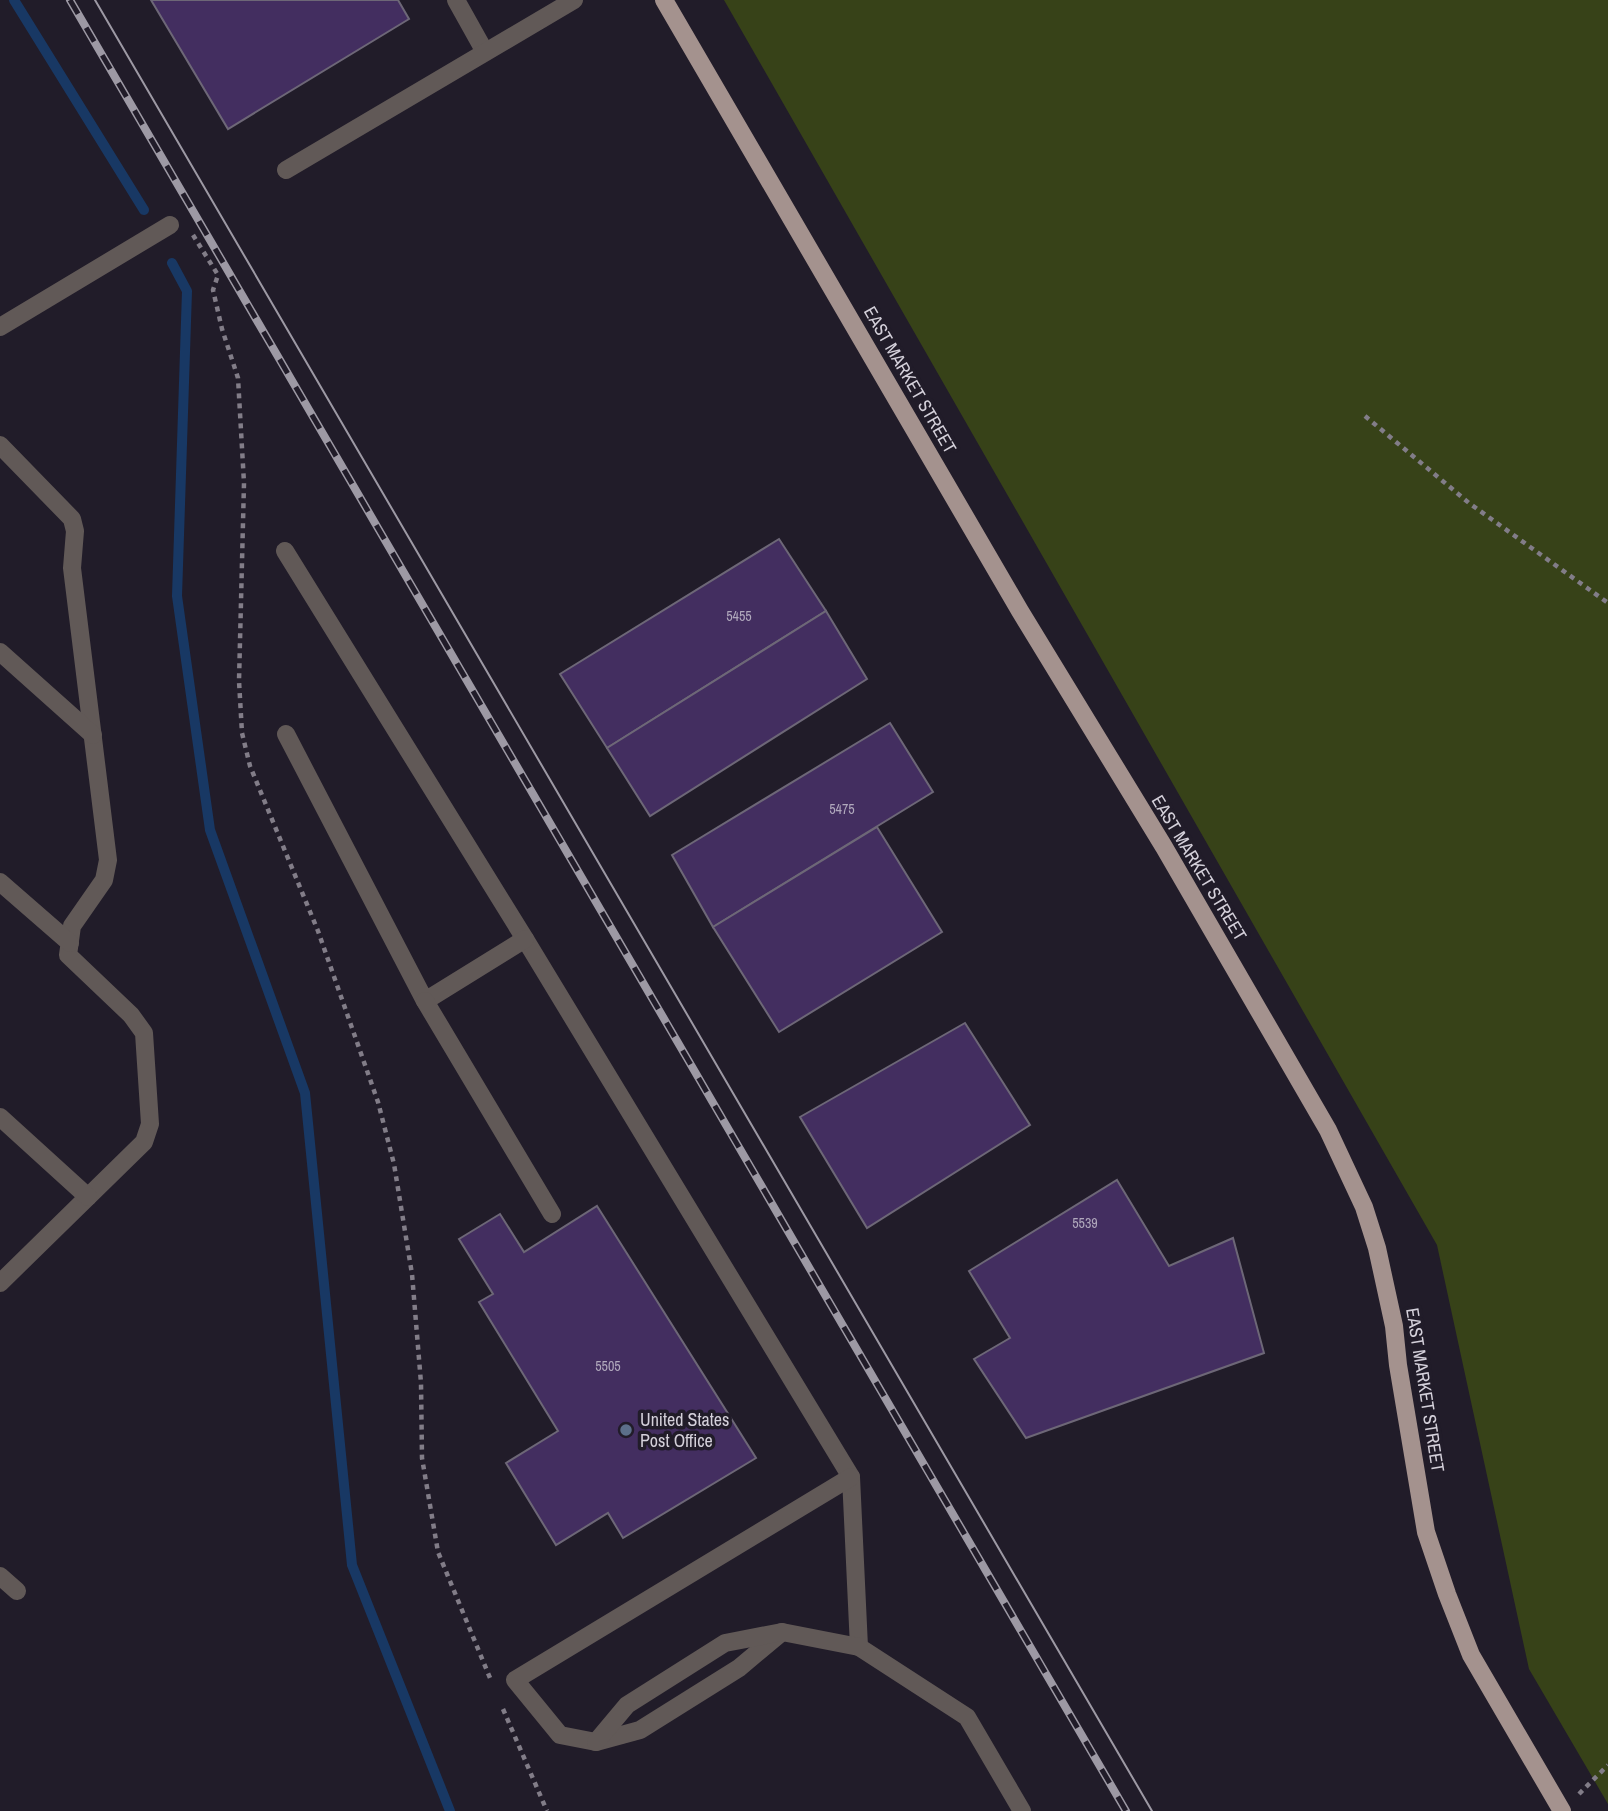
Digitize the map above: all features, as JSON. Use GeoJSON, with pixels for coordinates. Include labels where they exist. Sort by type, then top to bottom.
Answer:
{"type":"FeatureCollection","features":[{"type":"Feature","properties":{"kind":"main road","name":"EAST MARKET STREET"},"geometry":{"type":"LineString","coordinates":[[664,0],[1020,611],[1164,847],[1348,1168],[1364,1208],[1387,1287],[1426,1532],[1471,1655],[1562,1811]]}},
{"type":"Feature","properties":{"kind":"street"},"geometry":{"type":"LineString","coordinates":[[456,0],[485,52]]}},
{"type":"Feature","properties":{"kind":"street"},"geometry":{"type":"LineString","coordinates":[[286,170],[574,0]]}},
{"type":"Feature","properties":{"kind":"street"},"geometry":{"type":"LineString","coordinates":[[0,327],[170,225]]}},
{"type":"Feature","properties":{"kind":"street"},"geometry":{"type":"LineString","coordinates":[[0,444],[72,519],[75,531],[72,568],[108,860],[104,880],[72,926],[68,955],[131,1015],[144,1032],[150,1124],[144,1142],[0,1283]]}},
{"type":"Feature","properties":{"kind":"street"},"geometry":{"type":"LineString","coordinates":[[285,551],[525,939],[851,1477],[859,1647]]}},
{"type":"Feature","properties":{"kind":"street"},"geometry":{"type":"LineString","coordinates":[[0,652],[93,735]]}},
{"type":"Feature","properties":{"kind":"street"},"geometry":{"type":"LineString","coordinates":[[286,734],[425,1001],[552,1214]]}},
{"type":"Feature","properties":{"kind":"street"},"geometry":{"type":"LineString","coordinates":[[0,882],[70,943]]}},
{"type":"Feature","properties":{"kind":"street"},"geometry":{"type":"LineString","coordinates":[[425,1001],[525,939]]}},
{"type":"Feature","properties":{"kind":"street"},"geometry":{"type":"LineString","coordinates":[[0,1117],[88,1197]]}},
{"type":"Feature","properties":{"kind":"street"},"geometry":{"type":"LineString","coordinates":[[782,1632],[738,1668],[640,1730],[596,1742],[560,1735],[515,1680],[851,1477]]}},
{"type":"Feature","properties":{"kind":"street"},"geometry":{"type":"LineString","coordinates":[[0,1576],[17,1591]]}},
{"type":"Feature","properties":{"kind":"street"},"geometry":{"type":"LineString","coordinates":[[596,1742],[627,1705],[725,1643],[782,1632],[859,1647],[967,1717],[1023,1811]]}},
{"type":"Feature","properties":{"kind":"path"},"geometry":{"type":"LineString","coordinates":[[195,236],[218,275],[213,290],[238,379],[244,483],[239,681],[242,733],[250,766],[318,931],[378,1102],[394,1164],[412,1274],[421,1383],[422,1458],[438,1552],[492,1683]]}},
{"type":"Feature","properties":{"kind":"path"},"geometry":{"type":"LineString","coordinates":[[1365,416],[1469,503],[1608,603]]}},
{"type":"Feature","properties":{"kind":"path"},"geometry":{"type":"LineString","coordinates":[[503,1708],[547,1811]]}},
{"type":"Feature","properties":{"kind":"path"},"geometry":{"type":"LineString","coordinates":[[1562,1811],[1608,1765]]}},
{"type":"Feature","properties":{"kind":"green space"},"geometry":{"type":"Polygon","coordinates":[[[724,0],[1608,0],[1608,1804],[1529,1669],[1437,1245],[724,0]]]}},
{"type":"Feature","properties":{"kind":"building"},"geometry":{"type":"Polygon","coordinates":[[[151,0],[398,0],[409,19],[228,129],[151,0]]]}},
{"type":"Feature","properties":{"kind":"building"},"geometry":{"type":"Polygon","coordinates":[[[779,539],[826,611],[607,748],[560,674],[779,539]]]}},
{"type":"Feature","properties":{"kind":"building"},"geometry":{"type":"Polygon","coordinates":[[[826,611],[867,679],[650,816],[607,748],[826,611]]]}},
{"type":"Feature","properties":{"kind":"building"},"geometry":{"type":"Polygon","coordinates":[[[890,723],[933,792],[713,927],[672,855],[890,723]]]}},
{"type":"Feature","properties":{"kind":"building"},"geometry":{"type":"Polygon","coordinates":[[[877,827],[942,932],[779,1032],[713,927],[877,827]]]}},
{"type":"Feature","properties":{"kind":"building"},"geometry":{"type":"Polygon","coordinates":[[[965,1023],[1030,1125],[867,1228],[800,1117],[965,1023]]]}},
{"type":"Feature","properties":{"kind":"building"},"geometry":{"type":"Polygon","coordinates":[[[1117,1180],[1169,1266],[1233,1238],[1264,1353],[1026,1438],[974,1359],[1010,1338],[969,1271],[1117,1180]]]}},
{"type":"Feature","properties":{"kind":"building"},"geometry":{"type":"Polygon","coordinates":[[[597,1206],[756,1458],[623,1538],[608,1513],[556,1545],[506,1463],[558,1431],[479,1302],[493,1294],[459,1239],[500,1214],[524,1252],[597,1206]]]}},
{"type":"Feature","properties":{"kind":"waterway"},"geometry":{"type":"LineString","coordinates":[[14,0],[144,210]]}},
{"type":"Feature","properties":{"kind":"waterway"},"geometry":{"type":"LineString","coordinates":[[172,263],[187,291],[177,596],[210,830],[305,1093],[352,1565],[450,1811]]}},
{"type":"Feature","properties":{"kind":"tram line"},"geometry":{"type":"LineString","coordinates":[[95,0],[1152,1811]]}},
{"type":"Feature","properties":{"kind":"railway"},"geometry":{"type":"LineString","coordinates":[[70,0],[1126,1811]]}},
{"type":"Feature","properties":{"kind":"place","name":"United States Post Office"},"geometry":{"type":"Point","coordinates":[626,1430]}}]}
